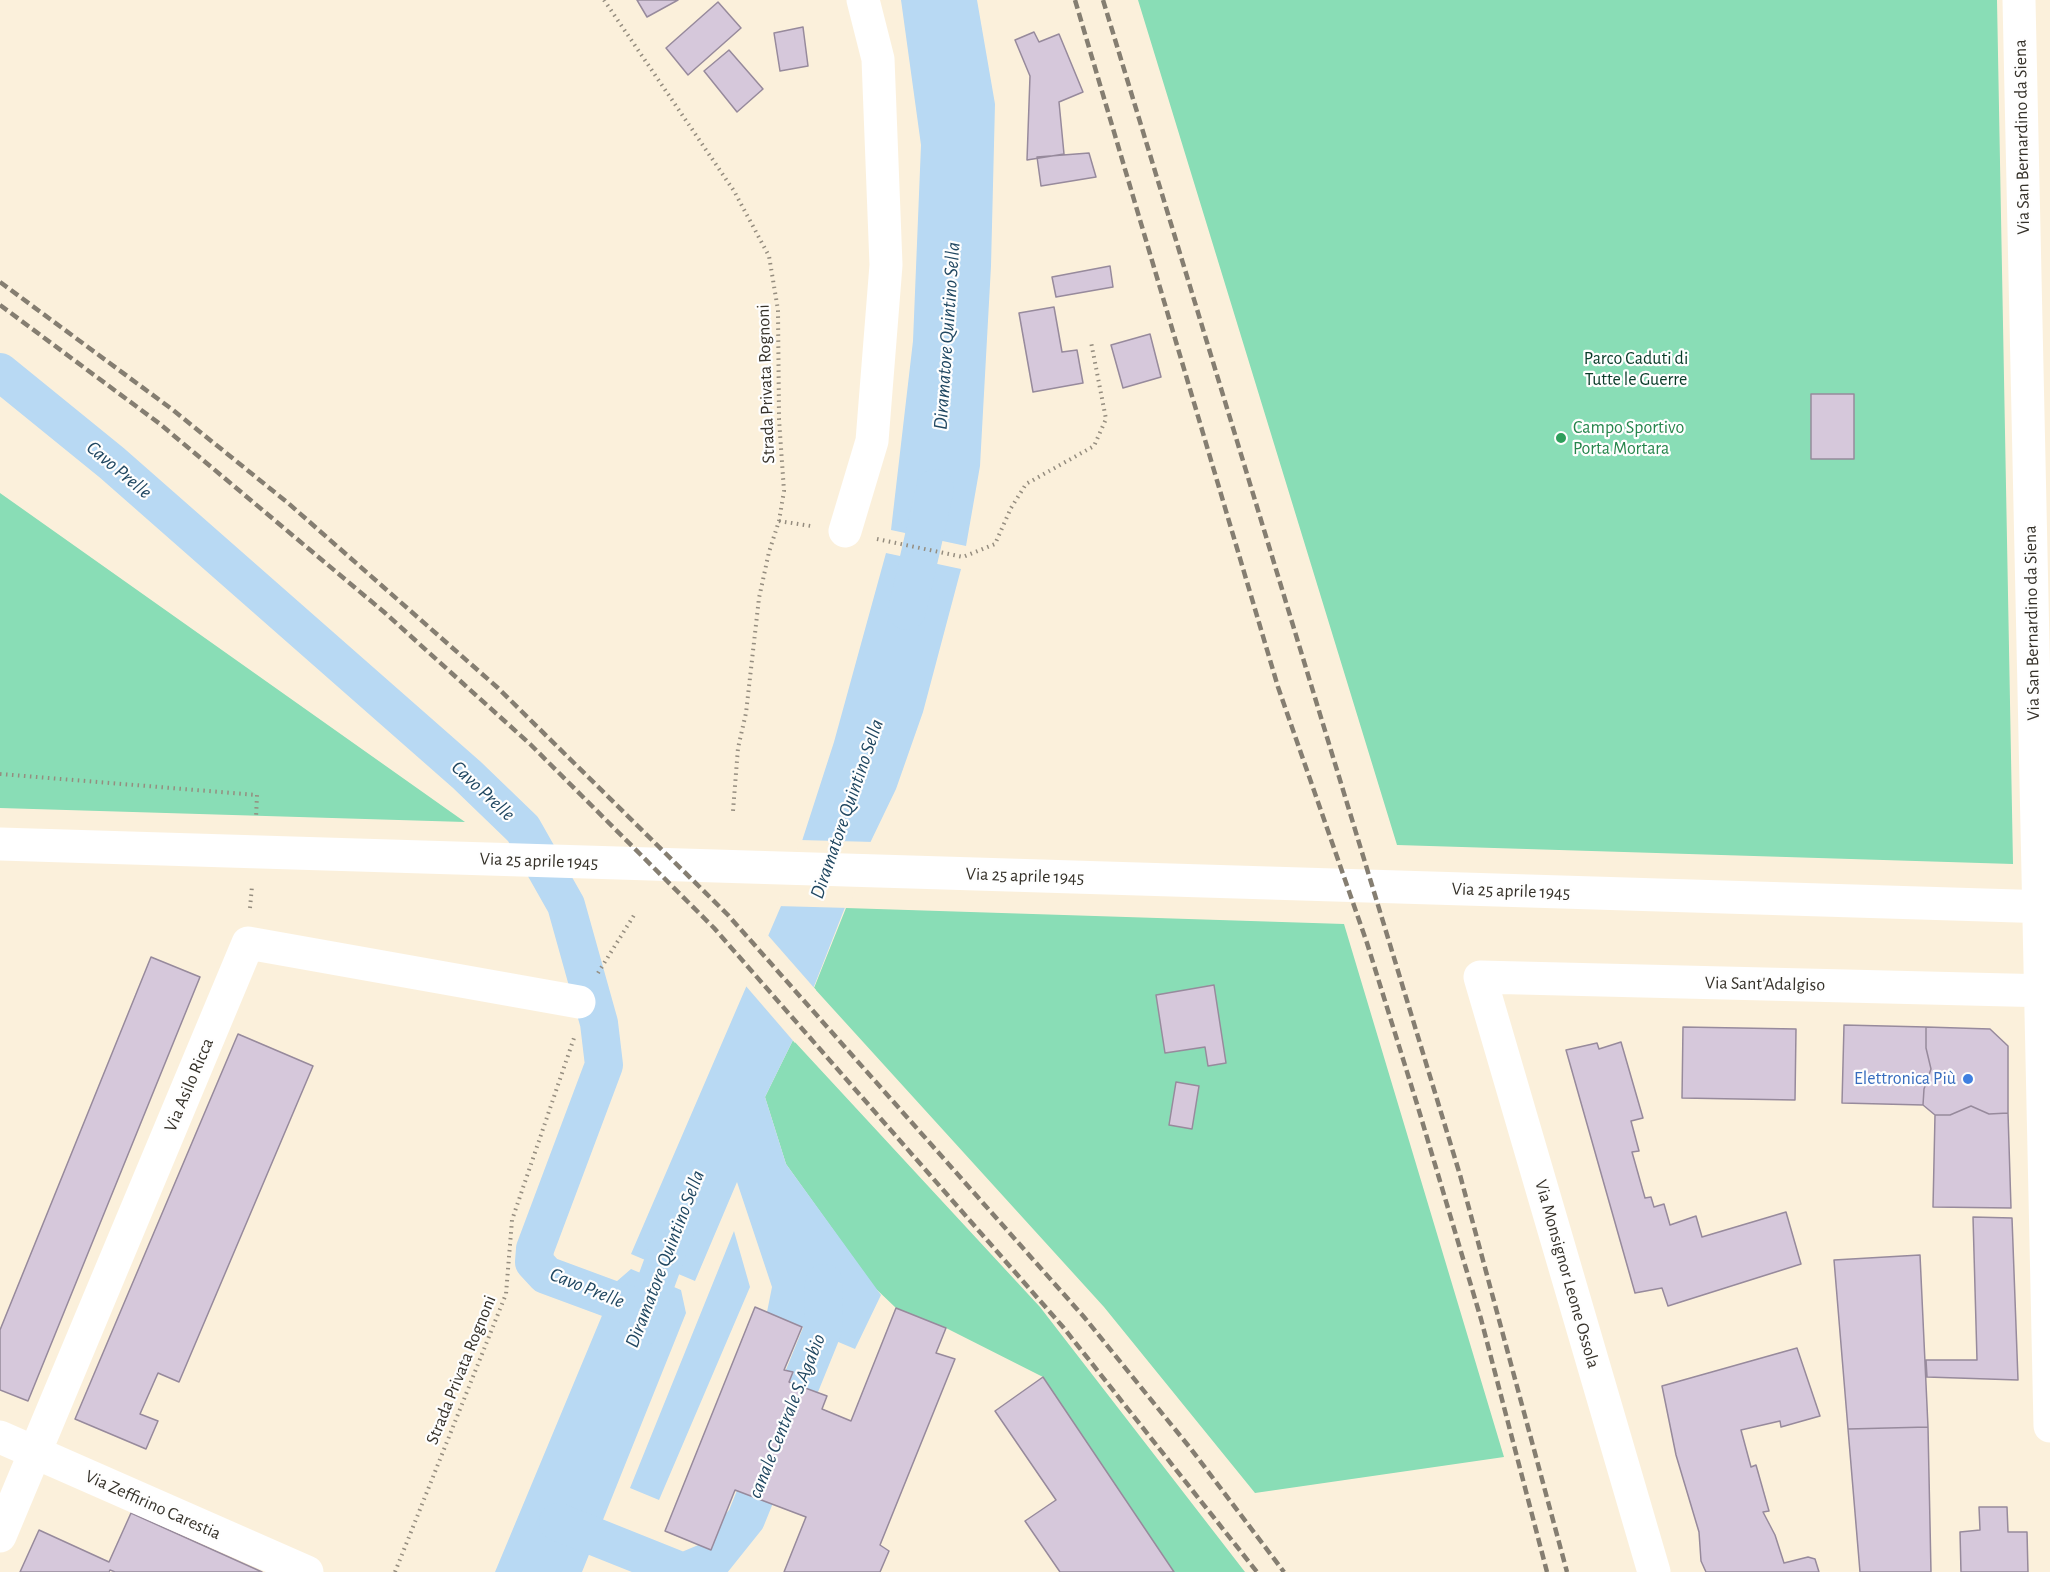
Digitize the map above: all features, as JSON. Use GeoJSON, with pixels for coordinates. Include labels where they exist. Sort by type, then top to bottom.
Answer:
{"type":"FeatureCollection","features":[{"type":"Feature","properties":{"kind":"street"},"geometry":{"type":"LineString","coordinates":[[845,531],[872,441],[886,265],[878,59],[863,0]]}},
{"type":"Feature","properties":{"kind":"street","name":"Via San Bernardino da Siena"},"geometry":{"type":"LineString","coordinates":[[2019,0],[2044,990],[2050,1426]]}},
{"type":"Feature","properties":{"kind":"street","name":"Via 25 aprile 1945"},"geometry":{"type":"LineString","coordinates":[[0,844],[2050,907]]}},
{"type":"Feature","properties":{"kind":"street","name":"Via Asilo Ricca"},"geometry":{"type":"LineString","coordinates":[[0,1536],[248,943],[579,1002]]}},
{"type":"Feature","properties":{"kind":"street","name":"Via Sant'Adalgiso"},"geometry":{"type":"LineString","coordinates":[[1480,977],[2044,990]]}},
{"type":"Feature","properties":{"kind":"street","name":"Via Monsignor Leone Ossola"},"geometry":{"type":"LineString","coordinates":[[1480,977],[1654,1572]]}},
{"type":"Feature","properties":{"kind":"street","name":"Via Zeffirino Carestia"},"geometry":{"type":"LineString","coordinates":[[0,1437],[307,1572]]}},
{"type":"Feature","properties":{"kind":"path","name":"Strada Privata Rognoni"},"geometry":{"type":"LineString","coordinates":[[604,0],[746,212],[769,256],[778,309],[779,418],[784,491],[779,521],[769,552],[759,598],[746,713],[738,748],[733,811]]}},
{"type":"Feature","properties":{"kind":"path"},"geometry":{"type":"LineString","coordinates":[[888,542],[963,557],[995,544],[1011,508],[1026,484],[1094,446],[1106,419],[1091,342]]}},
{"type":"Feature","properties":{"kind":"path"},"geometry":{"type":"LineString","coordinates":[[597,974],[636,912]]}},
{"type":"Feature","properties":{"kind":"path","name":"Strada Privata Rognoni"},"geometry":{"type":"LineString","coordinates":[[395,1572],[506,1294],[512,1220],[575,1036],[579,1002]]}},
{"type":"Feature","properties":{"kind":"green space","name":"Parco Caduti di Tutte le Guerre"},"geometry":{"type":"Polygon","coordinates":[[[1138,0],[1997,0],[2013,864],[1397,845],[1138,0]]]}},
{"type":"Feature","properties":{"kind":"green space"},"geometry":{"type":"Polygon","coordinates":[[[0,493],[465,822],[0,808],[0,493]]]}},
{"type":"Feature","properties":{"kind":"green space"},"geometry":{"type":"Polygon","coordinates":[[[846,908],[1344,924],[1504,1457],[1255,1493],[1104,1307],[814,988],[846,908]]]}},
{"type":"Feature","properties":{"kind":"green space"},"geometry":{"type":"Polygon","coordinates":[[[793,1040],[1040,1307],[1245,1572],[1174,1572],[1043,1377],[946,1328],[896,1308],[874,1287],[786,1164],[765,1097],[793,1040]]]}},
{"type":"Feature","properties":{"kind":"water"},"geometry":{"type":"Polygon","coordinates":[[[901,0],[977,0],[995,104],[991,266],[980,466],[966,546],[891,530],[913,341],[921,145],[901,0]]]}},
{"type":"Feature","properties":{"kind":"water"},"geometry":{"type":"Polygon","coordinates":[[[886,553],[961,569],[923,712],[896,789],[871,841],[793,1040],[765,1097],[786,1164],[881,1295],[855,1349],[767,1312],[772,1287],[737,1182],[695,1281],[631,1254],[781,906],[834,742],[886,553]]]}},
{"type":"Feature","properties":{"kind":"water"},"geometry":{"type":"Polygon","coordinates":[[[734,1231],[750,1287],[659,1500],[630,1488],[734,1231]]]}},
{"type":"Feature","properties":{"kind":"water"},"geometry":{"type":"Polygon","coordinates":[[[631,1269],[681,1290],[686,1313],[582,1572],[495,1572],[616,1282],[631,1269]]]}},
{"type":"Feature","properties":{"kind":"pier"},"geometry":{"type":"Polygon","coordinates":[[[800,840],[874,842],[849,908],[777,906],[800,840]]]}},
{"type":"Feature","properties":{"kind":"pier"},"geometry":{"type":"Polygon","coordinates":[[[766,933],[816,990],[795,1043],[745,985],[766,933]]]}},
{"type":"Feature","properties":{"kind":"building"},"geometry":{"type":"Polygon","coordinates":[[[637,0],[678,0],[647,17],[637,0]]]}},
{"type":"Feature","properties":{"kind":"building"},"geometry":{"type":"Polygon","coordinates":[[[718,2],[741,28],[688,75],[666,48],[718,2]]]}},
{"type":"Feature","properties":{"kind":"building"},"geometry":{"type":"Polygon","coordinates":[[[803,27],[808,66],[780,71],[774,33],[803,27]]]}},
{"type":"Feature","properties":{"kind":"building"},"geometry":{"type":"Polygon","coordinates":[[[1034,32],[1039,42],[1059,34],[1083,92],[1059,102],[1064,154],[1027,160],[1030,76],[1015,40],[1034,32]]]}},
{"type":"Feature","properties":{"kind":"building"},"geometry":{"type":"Polygon","coordinates":[[[729,50],[763,89],[737,112],[704,71],[729,50]]]}},
{"type":"Feature","properties":{"kind":"building"},"geometry":{"type":"Polygon","coordinates":[[[1089,153],[1096,177],[1041,186],[1037,157],[1089,153]]]}},
{"type":"Feature","properties":{"kind":"building"},"geometry":{"type":"Polygon","coordinates":[[[1110,266],[1113,287],[1056,297],[1052,277],[1110,266]]]}},
{"type":"Feature","properties":{"kind":"building"},"geometry":{"type":"Polygon","coordinates":[[[1054,307],[1062,352],[1077,350],[1083,383],[1033,392],[1019,313],[1054,307]]]}},
{"type":"Feature","properties":{"kind":"building"},"geometry":{"type":"Polygon","coordinates":[[[1150,334],[1161,377],[1123,388],[1111,345],[1150,334]]]}},
{"type":"Feature","properties":{"kind":"building"},"geometry":{"type":"Polygon","coordinates":[[[1811,394],[1854,394],[1854,459],[1811,459],[1811,394]]]}},
{"type":"Feature","properties":{"kind":"building"},"geometry":{"type":"Polygon","coordinates":[[[151,957],[200,977],[28,1401],[0,1390],[0,1330],[151,957]]]}},
{"type":"Feature","properties":{"kind":"building"},"geometry":{"type":"Polygon","coordinates":[[[1214,985],[1226,1063],[1208,1066],[1205,1047],[1165,1053],[1156,995],[1214,985]]]}},
{"type":"Feature","properties":{"kind":"building"},"geometry":{"type":"Polygon","coordinates":[[[1844,1025],[1926,1027],[1926,1048],[1931,1069],[1924,1089],[1923,1105],[1842,1103],[1844,1025]]]}},
{"type":"Feature","properties":{"kind":"building"},"geometry":{"type":"Polygon","coordinates":[[[1683,1027],[1796,1029],[1795,1100],[1682,1098],[1683,1027]]]}},
{"type":"Feature","properties":{"kind":"building","name":"Elettronica Più"},"geometry":{"type":"Polygon","coordinates":[[[1926,1027],[1990,1029],[2008,1046],[2008,1113],[1989,1114],[1971,1106],[1950,1115],[1935,1115],[1923,1105],[1924,1089],[1931,1069],[1926,1048],[1926,1027]]]}},
{"type":"Feature","properties":{"kind":"building"},"geometry":{"type":"Polygon","coordinates":[[[238,1034],[313,1066],[179,1382],[158,1373],[140,1414],[158,1421],[146,1449],[75,1419],[238,1034]]]}},
{"type":"Feature","properties":{"kind":"building"},"geometry":{"type":"Polygon","coordinates":[[[1621,1042],[1643,1118],[1631,1121],[1639,1151],[1632,1152],[1645,1198],[1651,1197],[1654,1207],[1664,1204],[1670,1225],[1696,1216],[1702,1237],[1786,1212],[1801,1264],[1668,1306],[1662,1288],[1635,1293],[1566,1050],[1597,1043],[1599,1049],[1621,1042]]]}},
{"type":"Feature","properties":{"kind":"building"},"geometry":{"type":"Polygon","coordinates":[[[1176,1082],[1199,1086],[1192,1129],[1169,1125],[1176,1082]]]}},
{"type":"Feature","properties":{"kind":"building"},"geometry":{"type":"Polygon","coordinates":[[[1971,1106],[1989,1114],[2008,1113],[2011,1208],[1933,1207],[1935,1115],[1950,1115],[1971,1106]]]}},
{"type":"Feature","properties":{"kind":"building"},"geometry":{"type":"Polygon","coordinates":[[[1973,1217],[2012,1218],[2018,1380],[1927,1377],[1926,1360],[1977,1360],[1973,1217]]]}},
{"type":"Feature","properties":{"kind":"building"},"geometry":{"type":"Polygon","coordinates":[[[1920,1255],[1928,1427],[1848,1429],[1834,1260],[1920,1255]]]}},
{"type":"Feature","properties":{"kind":"building"},"geometry":{"type":"Polygon","coordinates":[[[755,1307],[802,1327],[784,1370],[793,1372],[789,1382],[827,1396],[822,1409],[851,1421],[896,1308],[946,1328],[936,1353],[955,1359],[880,1545],[889,1551],[880,1572],[784,1572],[806,1517],[735,1490],[711,1550],[665,1531],[755,1307]]]}},
{"type":"Feature","properties":{"kind":"building"},"geometry":{"type":"Polygon","coordinates":[[[1797,1348],[1820,1416],[1781,1427],[1780,1421],[1741,1430],[1751,1467],[1756,1465],[1769,1511],[1763,1512],[1775,1535],[1784,1563],[1808,1557],[1815,1559],[1819,1572],[1706,1572],[1701,1561],[1699,1532],[1676,1455],[1662,1386],[1797,1348]]]}},
{"type":"Feature","properties":{"kind":"building"},"geometry":{"type":"Polygon","coordinates":[[[1043,1377],[1174,1572],[1060,1572],[1025,1521],[1056,1500],[995,1411],[1043,1377]]]}},
{"type":"Feature","properties":{"kind":"building"},"geometry":{"type":"Polygon","coordinates":[[[1928,1427],[1931,1572],[1860,1572],[1848,1429],[1928,1427]]]}},
{"type":"Feature","properties":{"kind":"building"},"geometry":{"type":"Polygon","coordinates":[[[1979,1507],[2007,1507],[2008,1532],[2027,1532],[2028,1572],[1961,1572],[1960,1532],[1980,1530],[1979,1507]]]}},
{"type":"Feature","properties":{"kind":"building"},"geometry":{"type":"Polygon","coordinates":[[[131,1513],[262,1572],[115,1572],[110,1570],[109,1572],[20,1572],[39,1530],[109,1562],[131,1513]]]}},
{"type":"Feature","properties":{"kind":"waterway","name":"Cavo Prelle"},"geometry":{"type":"LineString","coordinates":[[0,372],[112,463],[467,775],[523,829],[566,905],[599,1023],[604,1065],[535,1249],[534,1262],[546,1275],[646,1312]]}},
{"type":"Feature","properties":{"kind":"waterway","name":"Diramatore Quintino Sella"},"geometry":{"type":"LineString","coordinates":[[907,611],[935,488]]}},
{"type":"Feature","properties":{"kind":"waterway","name":"Diramatore Quintino Sella"},"geometry":{"type":"LineString","coordinates":[[639,1329],[679,1219]]}},
{"type":"Feature","properties":{"kind":"waterway","name":"canale Centrale S.Agabio"},"geometry":{"type":"LineString","coordinates":[[558,1522],[683,1572],[714,1559],[746,1519],[823,1329],[824,1283]]}},
{"type":"Feature","properties":{"kind":"railway"},"geometry":{"type":"LineString","coordinates":[[1075,0],[1278,687],[1367,943],[1417,1104],[1481,1319],[1547,1572]]}},
{"type":"Feature","properties":{"kind":"railway"},"geometry":{"type":"LineString","coordinates":[[1103,0],[1460,1175],[1567,1572]]}},
{"type":"Feature","properties":{"kind":"railway"},"geometry":{"type":"LineString","coordinates":[[0,282],[173,410],[288,503],[498,688],[728,915],[1084,1317],[1191,1449],[1284,1572]]}},
{"type":"Feature","properties":{"kind":"railway"},"geometry":{"type":"LineString","coordinates":[[0,305],[160,424],[384,612],[530,744],[714,928],[1063,1327],[1257,1572]]}},
{"type":"Feature","properties":{"kind":"place","name":"Campo Sportivo Porta Mortara"},"geometry":{"type":"Point","coordinates":[1561,438]}},
{"type":"Feature","properties":{"kind":"place","name":"Elettronica Più"},"geometry":{"type":"Point","coordinates":[1968,1079]}}]}
